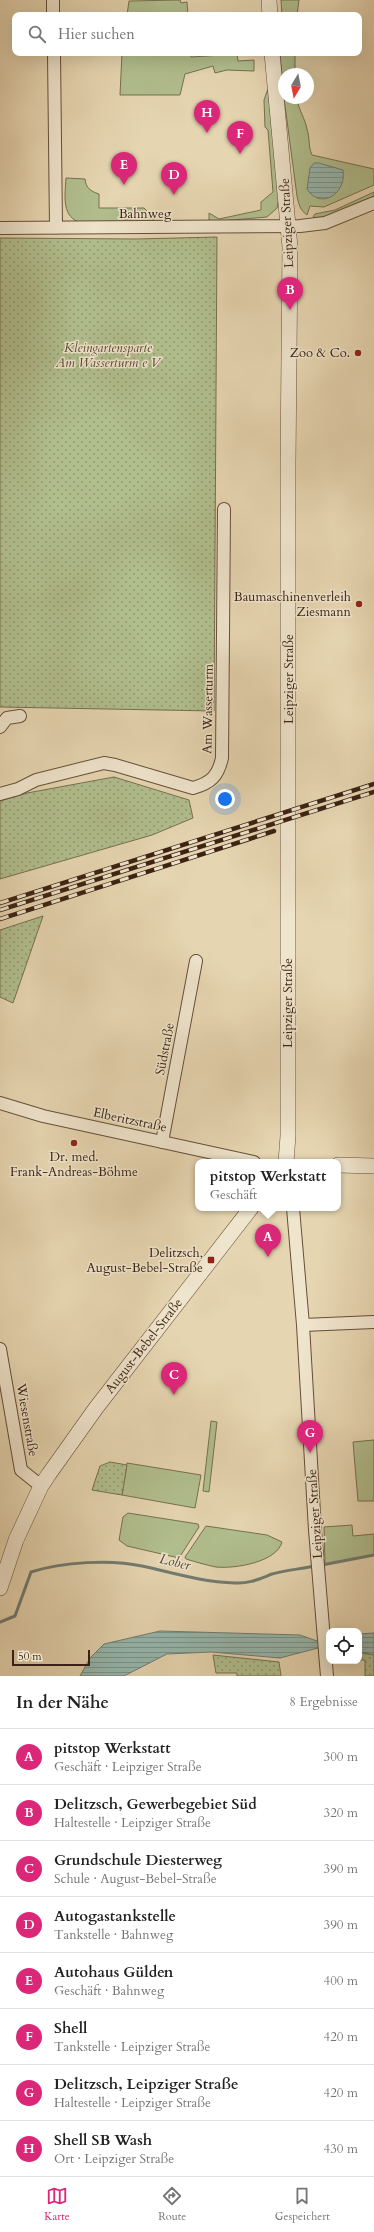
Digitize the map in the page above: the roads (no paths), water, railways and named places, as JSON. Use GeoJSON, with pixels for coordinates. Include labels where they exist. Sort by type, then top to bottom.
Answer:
{"type":"FeatureCollection","features":[{"type":"Feature","properties":{"kind":"street"},"geometry":{"type":"LineString","coordinates":[[53,0],[53,12]]}},
{"type":"Feature","properties":{"kind":"street"},"geometry":{"type":"LineString","coordinates":[[269,0],[270,12]]}},
{"type":"Feature","properties":{"kind":"street"},"geometry":{"type":"LineString","coordinates":[[54,56],[56,228]]}},
{"type":"Feature","properties":{"kind":"street","name":"Leipziger Straße"},"geometry":{"type":"LineString","coordinates":[[272,56],[290,226],[287,857],[288,1136],[286,1159]]}},
{"type":"Feature","properties":{"kind":"street","name":"Bahnweg"},"geometry":{"type":"LineString","coordinates":[[0,228],[290,226],[325,223],[374,203]]}},
{"type":"Feature","properties":{"kind":"street","name":"Am Wasserturm"},"geometry":{"type":"LineString","coordinates":[[0,794],[18,789],[36,780],[104,763],[193,788],[205,785],[214,778],[220,769],[222,758],[224,509]]}},
{"type":"Feature","properties":{"kind":"street"},"geometry":{"type":"LineString","coordinates":[[0,727],[8,718],[20,716]]}},
{"type":"Feature","properties":{"kind":"street","name":"Südstraße"},"geometry":{"type":"LineString","coordinates":[[162,1142],[196,961]]}},
{"type":"Feature","properties":{"kind":"street","name":"Elberitzstraße"},"geometry":{"type":"LineString","coordinates":[[0,1103],[43,1116],[240,1159]]}},
{"type":"Feature","properties":{"kind":"street"},"geometry":{"type":"LineString","coordinates":[[341,1165],[374,1166]]}},
{"type":"Feature","properties":{"kind":"street","name":"August-Bebel-Straße"},"geometry":{"type":"LineString","coordinates":[[0,1588],[16,1540],[41,1486],[96,1408],[249,1211]]}},
{"type":"Feature","properties":{"kind":"street","name":"Leipziger Straße"},"geometry":{"type":"LineString","coordinates":[[293,1211],[303,1325],[317,1548],[327,1676]]}},
{"type":"Feature","properties":{"kind":"street"},"geometry":{"type":"LineString","coordinates":[[303,1325],[374,1322]]}},
{"type":"Feature","properties":{"kind":"street","name":"Wiesenstraße"},"geometry":{"type":"LineString","coordinates":[[0,1349],[2,1369],[21,1470],[41,1486]]}},
{"type":"Feature","properties":{"kind":"water"},"geometry":{"type":"Polygon","coordinates":[[[314,163],[343,170],[341,186],[337,192],[326,199],[319,199],[307,189],[310,168],[314,163]]]}},
{"type":"Feature","properties":{"kind":"water"},"geometry":{"type":"Polygon","coordinates":[[[160,1631],[300,1635],[317,1641],[326,1640],[326,1647],[280,1658],[211,1652],[167,1654],[124,1676],[80,1676],[90,1658],[104,1644],[160,1631]]]}},
{"type":"Feature","properties":{"kind":"water"},"geometry":{"type":"Polygon","coordinates":[[[374,1633],[374,1655],[362,1653],[362,1634],[374,1633]]]}},
{"type":"Feature","properties":{"kind":"waterway","name":"Lober"},"geometry":{"type":"LineString","coordinates":[[322,1565],[374,1555]]}},
{"type":"Feature","properties":{"kind":"waterway","name":"Lober"},"geometry":{"type":"LineString","coordinates":[[0,1622],[15,1616],[31,1572],[57,1566],[101,1562],[130,1564],[200,1579],[240,1583],[254,1581],[272,1574],[314,1566]]}},
{"type":"Feature","properties":{"kind":"railway"},"geometry":{"type":"LineString","coordinates":[[0,903],[374,784]]}},
{"type":"Feature","properties":{"kind":"railway"},"geometry":{"type":"LineString","coordinates":[[0,910],[374,792]]}},
{"type":"Feature","properties":{"kind":"railway"},"geometry":{"type":"LineString","coordinates":[[0,919],[274,831]]}},
{"type":"Feature","properties":{"kind":"place","name":"Shell SB Wash"},"geometry":{"type":"Point","coordinates":[207,133]}},
{"type":"Feature","properties":{"kind":"place","name":"Shell"},"geometry":{"type":"Point","coordinates":[240,154]}},
{"type":"Feature","properties":{"kind":"place","name":"Autohaus Gülden"},"geometry":{"type":"Point","coordinates":[124,185]}},
{"type":"Feature","properties":{"kind":"place","name":"Autogastankstelle"},"geometry":{"type":"Point","coordinates":[174,195]}},
{"type":"Feature","properties":{"kind":"place","name":"Delitzsch, Gewerbegebiet Süd"},"geometry":{"type":"Point","coordinates":[290,310]}},
{"type":"Feature","properties":{"kind":"place","name":"Zoo & Co."},"geometry":{"type":"Point","coordinates":[358,353]}},
{"type":"Feature","properties":{"kind":"place","name":"Baumaschinenverleih Ziesmann"},"geometry":{"type":"Point","coordinates":[359,604]}},
{"type":"Feature","properties":{"kind":"place","name":"Dr. med. Frank-Andreas-Böhme"},"geometry":{"type":"Point","coordinates":[74,1143]}},
{"type":"Feature","properties":{"kind":"place","name":"pitstop Werkstatt"},"geometry":{"type":"Point","coordinates":[268,1257]}},
{"type":"Feature","properties":{"kind":"place","name":"Delitzsch, August-Bebel-Straße"},"geometry":{"type":"Point","coordinates":[211,1260]}},
{"type":"Feature","properties":{"kind":"place","name":"Grundschule Diesterweg"},"geometry":{"type":"Point","coordinates":[174,1395]}},
{"type":"Feature","properties":{"kind":"place","name":"Delitzsch, Leipziger Straße"},"geometry":{"type":"Point","coordinates":[310,1453]}},
{"type":"Feature","properties":{"kind":"park label","name":"Kleingartensparte Am Wasserturm e V"},"geometry":{"type":"Point","coordinates":[108,356]}}]}
